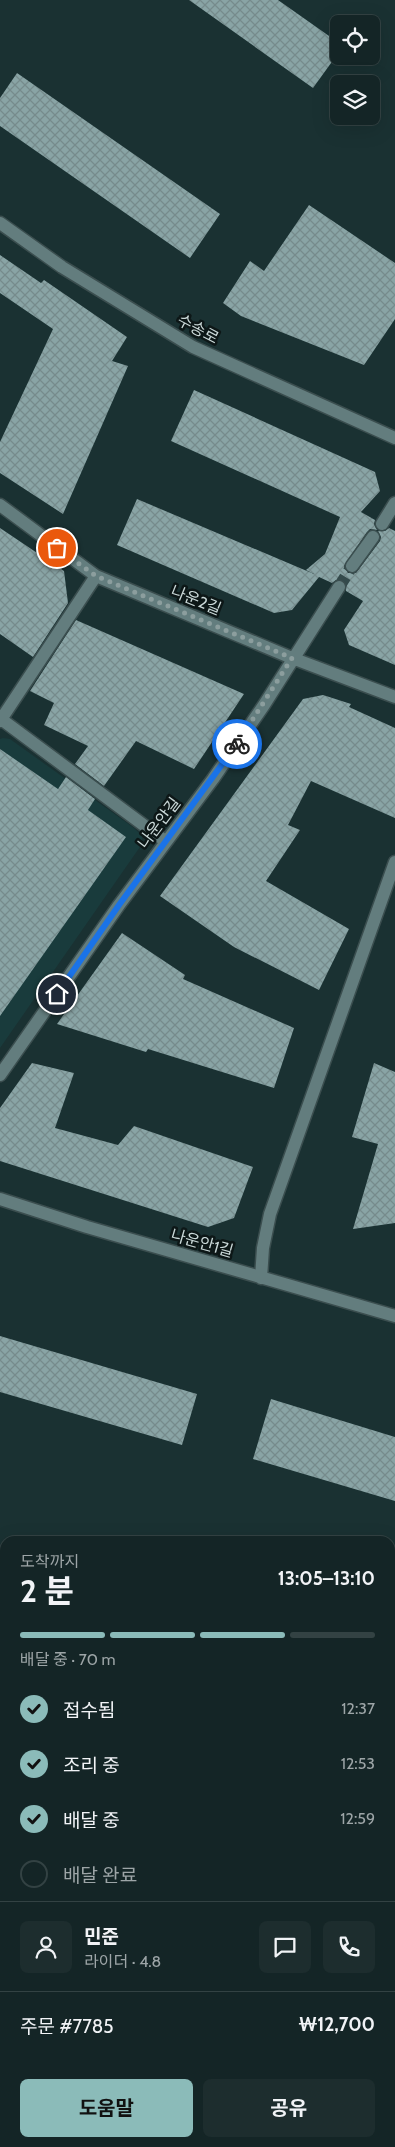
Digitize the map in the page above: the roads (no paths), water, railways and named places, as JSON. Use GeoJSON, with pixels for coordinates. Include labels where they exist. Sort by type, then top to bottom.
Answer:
{"type":"FeatureCollection","features":[{"type":"Feature","properties":{"kind":"street","name":"수송로"},"geometry":{"type":"LineString","coordinates":[[0,223],[62,267],[193,347],[395,438]]}},
{"type":"Feature","properties":{"kind":"street"},"geometry":{"type":"LineString","coordinates":[[382,524],[395,503]]}},
{"type":"Feature","properties":{"kind":"street","name":"나운2길"},"geometry":{"type":"LineString","coordinates":[[0,505],[96,576],[292,658],[395,697]]}},
{"type":"Feature","properties":{"kind":"street"},"geometry":{"type":"LineString","coordinates":[[352,566],[373,537]]}},
{"type":"Feature","properties":{"kind":"street"},"geometry":{"type":"LineString","coordinates":[[96,576],[0,720],[166,841]]}},
{"type":"Feature","properties":{"kind":"street","name":"나운안길"},"geometry":{"type":"LineString","coordinates":[[0,1076],[264,705],[292,658],[339,587]]}},
{"type":"Feature","properties":{"kind":"street"},"geometry":{"type":"LineString","coordinates":[[261,1278],[263,1248],[270,1214],[395,862]]}},
{"type":"Feature","properties":{"kind":"street","name":"나운안1길"},"geometry":{"type":"LineString","coordinates":[[0,1200],[395,1316]]}},
{"type":"Feature","properties":{"kind":"tunnel"},"geometry":{"type":"LineString","coordinates":[[339,587],[352,566]]}}]}
